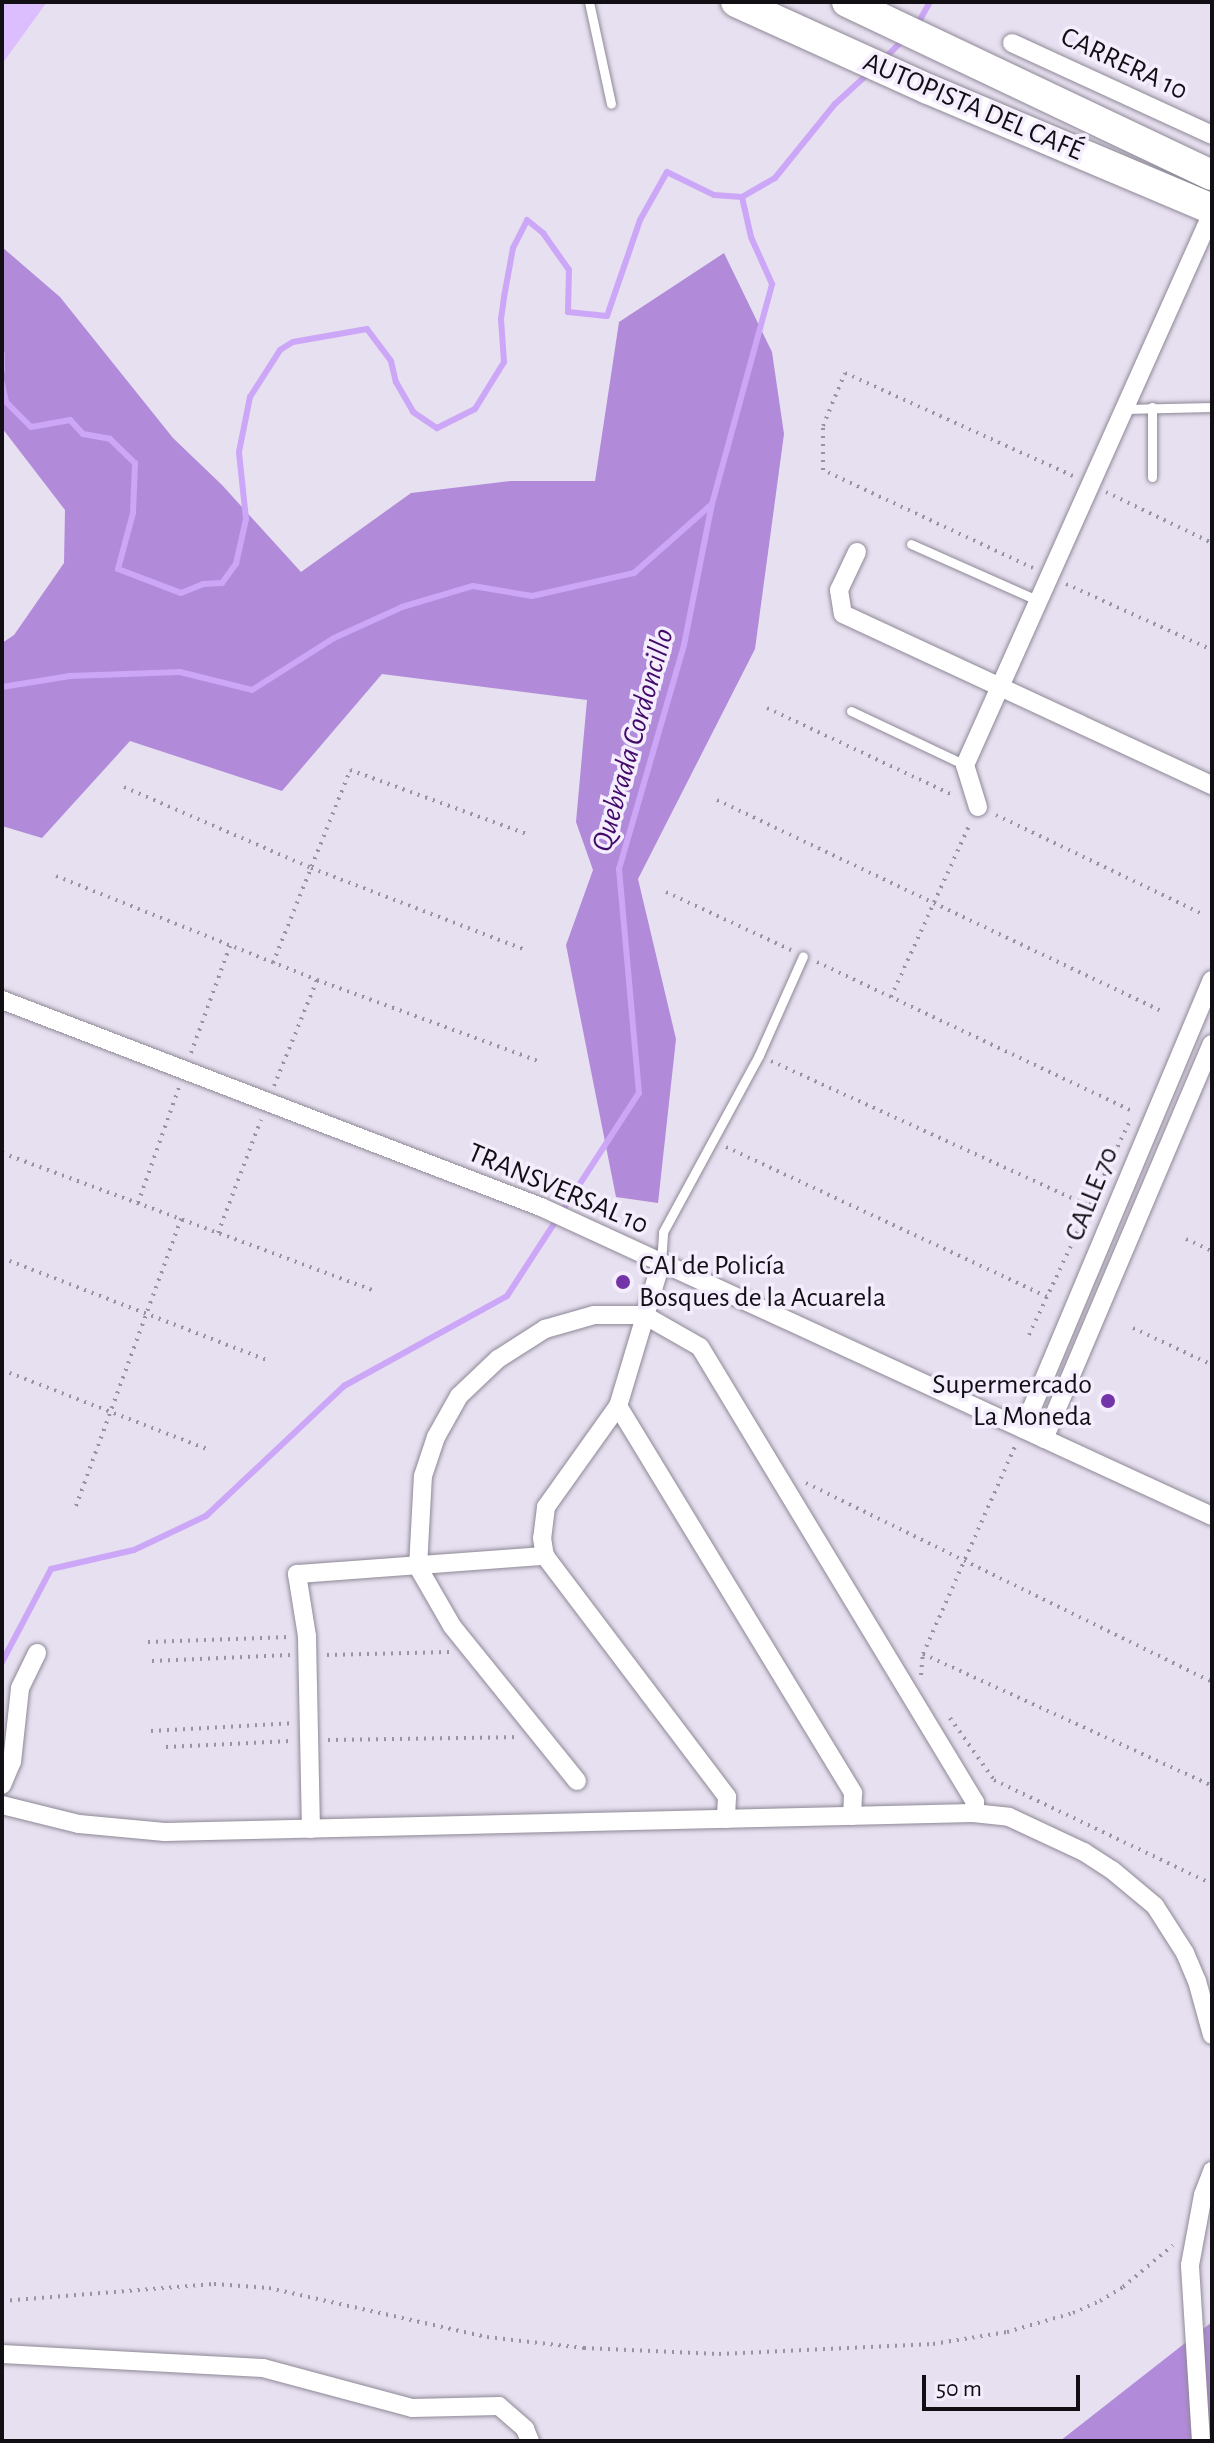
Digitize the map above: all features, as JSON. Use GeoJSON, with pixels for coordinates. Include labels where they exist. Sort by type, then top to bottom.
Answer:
{"type":"FeatureCollection","features":[{"type":"Feature","properties":{"kind":"highway","name":"AUTOPISTA DEL CAFÉ"},"geometry":{"type":"LineString","coordinates":[[736,2],[928,89],[1212,211]]}},
{"type":"Feature","properties":{"kind":"highway","name":"AUTOPISTA DEL CAFÉ"},"geometry":{"type":"LineString","coordinates":[[847,2],[1212,175]]}},
{"type":"Feature","properties":{"kind":"street","name":"CARRERA 10"},"geometry":{"type":"LineString","coordinates":[[1012,43],[1212,135]]}},
{"type":"Feature","properties":{"kind":"street"},"geometry":{"type":"LineString","coordinates":[[978,807],[965,765],[1212,211]]}},
{"type":"Feature","properties":{"kind":"street"},"geometry":{"type":"LineString","coordinates":[[857,552],[839,590],[843,614],[1212,785]]}},
{"type":"Feature","properties":{"kind":"street","name":"CALLE 70"},"geometry":{"type":"LineString","coordinates":[[1023,1429],[1115,1217],[1151,1119],[1212,980]]}},
{"type":"Feature","properties":{"kind":"street","name":"TRANSVERSAL 10"},"geometry":{"type":"LineString","coordinates":[[2,1000],[541,1207],[580,1228],[1212,1516]]}},
{"type":"Feature","properties":{"kind":"street","name":"CALLE 70"},"geometry":{"type":"LineString","coordinates":[[1044,1439],[1212,1044]]}},
{"type":"Feature","properties":{"kind":"street"},"geometry":{"type":"LineString","coordinates":[[661,1263],[618,1406],[546,1507],[542,1538],[545,1556],[727,1797],[726,1819]]}},
{"type":"Feature","properties":{"kind":"street"},"geometry":{"type":"LineString","coordinates":[[577,1781],[452,1626],[418,1567],[423,1476],[436,1437],[459,1396],[498,1359],[545,1329],[594,1315],[644,1315],[700,1347],[975,1802],[973,1813]]}},
{"type":"Feature","properties":{"kind":"street"},"geometry":{"type":"LineString","coordinates":[[618,1406],[853,1793],[852,1816]]}},
{"type":"Feature","properties":{"kind":"street"},"geometry":{"type":"LineString","coordinates":[[311,1829],[302,1741],[307,1636],[297,1574],[545,1556]]}},
{"type":"Feature","properties":{"kind":"street"},"geometry":{"type":"LineString","coordinates":[[2,1785],[12,1762],[20,1688],[37,1653]]}},
{"type":"Feature","properties":{"kind":"street"},"geometry":{"type":"LineString","coordinates":[[2,1805],[124,1831],[973,1813],[1009,1817],[1084,1852],[1112,1870],[1155,1906],[1185,1953],[1197,1981],[1212,2035]]}},
{"type":"Feature","properties":{"kind":"street"},"geometry":{"type":"LineString","coordinates":[[1201,2441],[1190,2265],[1203,2195],[1212,2171]]}},
{"type":"Feature","properties":{"kind":"street"},"geometry":{"type":"LineString","coordinates":[[2,2354],[263,2368],[412,2408],[499,2406],[525,2429],[530,2441]]}},
{"type":"Feature","properties":{"kind":"lane"},"geometry":{"type":"LineString","coordinates":[[589,2],[611,104]]}},
{"type":"Feature","properties":{"kind":"lane"},"geometry":{"type":"LineString","coordinates":[[1152,407],[1152,477]]}},
{"type":"Feature","properties":{"kind":"lane"},"geometry":{"type":"LineString","coordinates":[[1124,409],[1212,407]]}},
{"type":"Feature","properties":{"kind":"lane"},"geometry":{"type":"LineString","coordinates":[[911,544],[1039,601]]}},
{"type":"Feature","properties":{"kind":"lane"},"geometry":{"type":"LineString","coordinates":[[851,711],[965,765]]}},
{"type":"Feature","properties":{"kind":"lane"},"geometry":{"type":"LineString","coordinates":[[661,1263],[663,1232],[759,1055],[803,956]]}},
{"type":"Feature","properties":{"kind":"path"},"geometry":{"type":"LineString","coordinates":[[1212,543],[845,373],[823,426],[823,470],[1212,650]]}},
{"type":"Feature","properties":{"kind":"path"},"geometry":{"type":"LineString","coordinates":[[767,708],[1203,914]]}},
{"type":"Feature","properties":{"kind":"path"},"geometry":{"type":"LineString","coordinates":[[273,963],[350,770],[530,835]]}},
{"type":"Feature","properties":{"kind":"path"},"geometry":{"type":"LineString","coordinates":[[124,787],[311,868],[526,950]]}},
{"type":"Feature","properties":{"kind":"path"},"geometry":{"type":"LineString","coordinates":[[717,800],[1160,1010]]}},
{"type":"Feature","properties":{"kind":"path"},"geometry":{"type":"LineString","coordinates":[[891,997],[978,807]]}},
{"type":"Feature","properties":{"kind":"path"},"geometry":{"type":"LineString","coordinates":[[56,876],[317,980],[538,1061]]}},
{"type":"Feature","properties":{"kind":"path"},"geometry":{"type":"LineString","coordinates":[[666,892],[1134,1111],[1029,1335]]}},
{"type":"Feature","properties":{"kind":"path"},"geometry":{"type":"LineString","coordinates":[[138,1203],[230,946]]}},
{"type":"Feature","properties":{"kind":"path"},"geometry":{"type":"LineString","coordinates":[[218,1233],[317,980]]}},
{"type":"Feature","properties":{"kind":"path"},"geometry":{"type":"LineString","coordinates":[[759,1055],[1115,1217]]}},
{"type":"Feature","properties":{"kind":"path"},"geometry":{"type":"LineString","coordinates":[[714,1142],[1047,1297]]}},
{"type":"Feature","properties":{"kind":"path"},"geometry":{"type":"LineString","coordinates":[[2,1153],[375,1291]]}},
{"type":"Feature","properties":{"kind":"path"},"geometry":{"type":"LineString","coordinates":[[76,1506],[181,1219]]}},
{"type":"Feature","properties":{"kind":"path"},"geometry":{"type":"LineString","coordinates":[[1186,1239],[1212,1251]]}},
{"type":"Feature","properties":{"kind":"path"},"geometry":{"type":"LineString","coordinates":[[2,1258],[267,1360]]}},
{"type":"Feature","properties":{"kind":"path"},"geometry":{"type":"LineString","coordinates":[[1133,1328],[1212,1365]]}},
{"type":"Feature","properties":{"kind":"path"},"geometry":{"type":"LineString","coordinates":[[2,1370],[207,1449]]}},
{"type":"Feature","properties":{"kind":"path"},"geometry":{"type":"LineString","coordinates":[[921,1678],[923,1654],[1023,1429]]}},
{"type":"Feature","properties":{"kind":"path"},"geometry":{"type":"LineString","coordinates":[[806,1483],[1212,1682]]}},
{"type":"Feature","properties":{"kind":"path"},"geometry":{"type":"LineString","coordinates":[[148,1642],[307,1636]]}},
{"type":"Feature","properties":{"kind":"path"},"geometry":{"type":"LineString","coordinates":[[923,1654],[1212,1786]]}},
{"type":"Feature","properties":{"kind":"path"},"geometry":{"type":"LineString","coordinates":[[948,1716],[994,1780],[1212,1884]]}},
{"type":"Feature","properties":{"kind":"path"},"geometry":{"type":"LineString","coordinates":[[151,1731],[293,1723]]}},
{"type":"Feature","properties":{"kind":"path"},"geometry":{"type":"LineString","coordinates":[[166,1747],[541,1737]]}},
{"type":"Feature","properties":{"kind":"path"},"geometry":{"type":"LineString","coordinates":[[2,2301],[214,2284],[269,2288],[487,2337],[584,2348],[719,2354],[933,2344],[1007,2332],[1073,2313],[1123,2287],[1181,2236]]}},
{"type":"Feature","properties":{"kind":"shaded area"},"geometry":{"type":"Polygon","coordinates":[[[2,2],[47,2],[2,64],[2,2]]]}},
{"type":"Feature","properties":{"kind":"shaded area"},"geometry":{"type":"Polygon","coordinates":[[[2,247],[60,297],[173,438],[222,485],[301,572],[411,493],[511,481],[595,481],[619,322],[724,253],[772,352],[784,434],[755,649],[638,879],[676,1039],[658,1203],[616,1197],[566,945],[593,870],[576,822],[587,700],[382,674],[282,791],[130,741],[42,838],[2,826],[2,643],[14,635],[64,563],[65,510],[2,428],[2,247]]]}},
{"type":"Feature","properties":{"kind":"shaded area"},"geometry":{"type":"Polygon","coordinates":[[[1212,2322],[1212,2441],[1060,2441],[1212,2322]]]}},
{"type":"Feature","properties":{"kind":"waterway"},"geometry":{"type":"LineString","coordinates":[[916,27],[930,2]]}},
{"type":"Feature","properties":{"kind":"waterway"},"geometry":{"type":"LineString","coordinates":[[885,58],[905,38]]}},
{"type":"Feature","properties":{"kind":"waterway"},"geometry":{"type":"LineString","coordinates":[[2,383],[6,402],[31,427],[70,420],[83,434],[110,439],[135,463],[133,513],[118,569],[181,593],[203,584],[222,583],[236,564],[246,519],[239,452],[250,397],[280,350],[293,342],[367,329],[391,361],[396,382],[413,412],[437,428],[475,409],[504,362],[501,319],[504,297],[513,248],[527,220],[543,233],[569,270],[568,312],[607,316],[640,220],[667,172],[714,195],[742,197],[775,178],[835,104],[871,71]]}},
{"type":"Feature","properties":{"kind":"waterway","name":"Quebrada Cordoncillo"},"geometry":{"type":"LineString","coordinates":[[2,1662],[51,1569],[134,1550],[206,1516],[344,1386],[507,1296],[639,1093],[619,869],[684,645],[712,504],[772,284],[751,237],[742,197]]}},
{"type":"Feature","properties":{"kind":"waterway"},"geometry":{"type":"LineString","coordinates":[[2,354],[2,371]]}},
{"type":"Feature","properties":{"kind":"waterway"},"geometry":{"type":"LineString","coordinates":[[2,687],[70,676],[180,672],[252,690],[334,638],[402,607],[473,586],[532,596],[634,573],[712,504]]}},
{"type":"Feature","properties":{"kind":"place","name":"CAI de Policía Bosques de la Acuarela"},"geometry":{"type":"Point","coordinates":[623,1282]}},
{"type":"Feature","properties":{"kind":"place","name":"Supermercado La Moneda"},"geometry":{"type":"Point","coordinates":[1108,1401]}}]}
